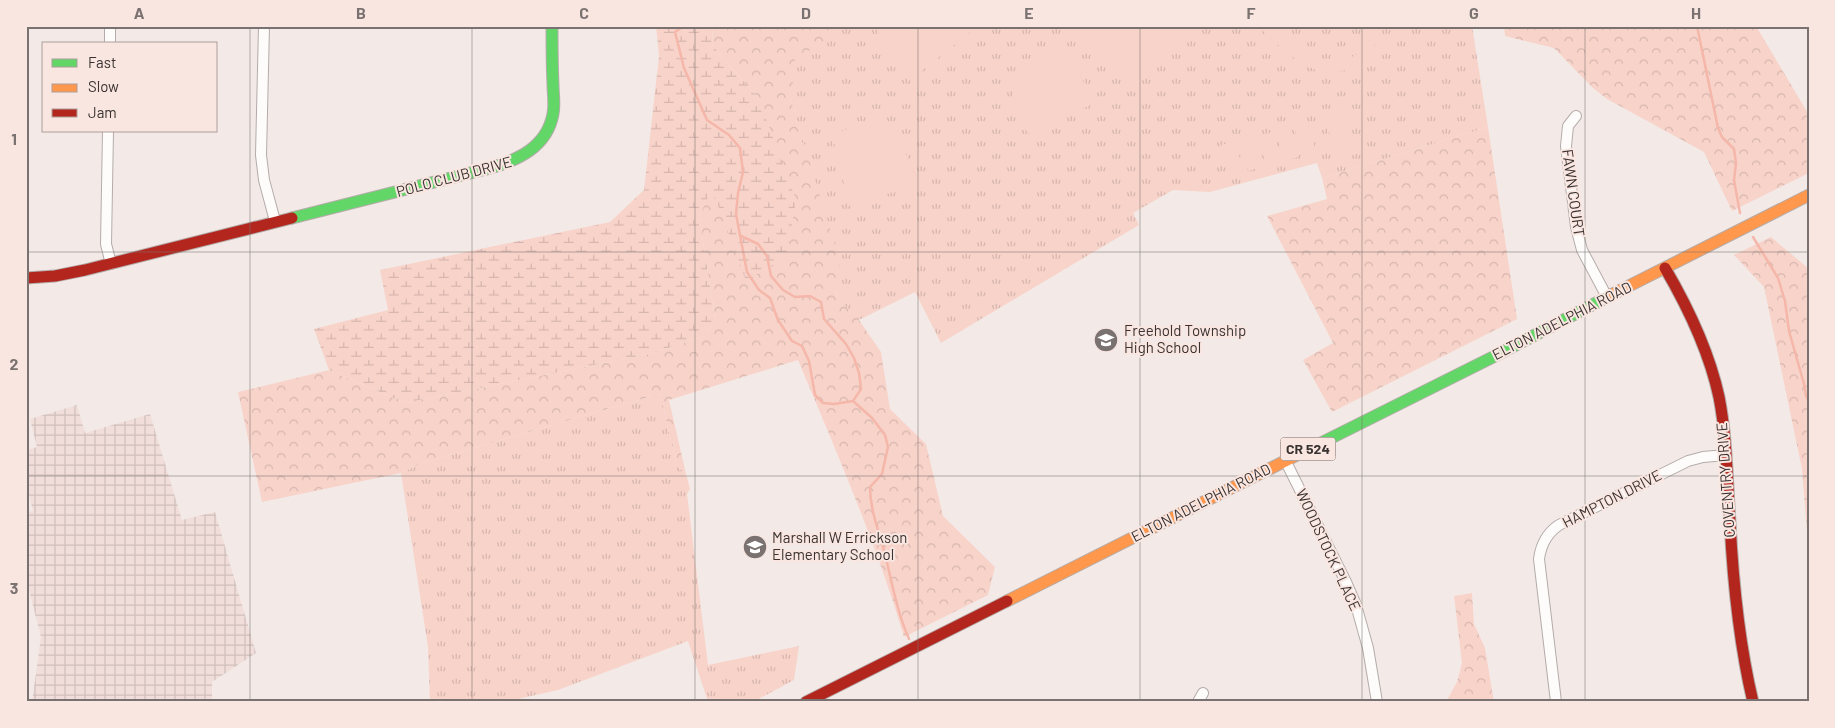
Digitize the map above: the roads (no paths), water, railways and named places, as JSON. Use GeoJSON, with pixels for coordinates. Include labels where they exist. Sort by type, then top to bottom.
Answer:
{"type":"FeatureCollection","features":[{"type":"Feature","properties":{"kind":"main road","name":"POLO CLUB DRIVE"},"geometry":{"type":"LineString","coordinates":[[26,278],[55,276],[111,264],[514,161],[530,152],[544,138],[550,126],[552,114],[552,26]]}},
{"type":"Feature","properties":{"kind":"main road","name":"ELTON ADELPHIA ROAD"},"geometry":{"type":"LineString","coordinates":[[814,700],[1809,195]]}},
{"type":"Feature","properties":{"kind":"main road","name":"COVENTRY DRIVE"},"geometry":{"type":"LineString","coordinates":[[1665,268],[1697,329],[1709,359],[1720,403],[1726,455],[1737,625],[1743,663],[1753,702]]}},
{"type":"Feature","properties":{"kind":"street"},"geometry":{"type":"LineString","coordinates":[[110,26],[110,42]]}},
{"type":"Feature","properties":{"kind":"street"},"geometry":{"type":"LineString","coordinates":[[264,26],[262,168],[275,221]]}},
{"type":"Feature","properties":{"kind":"street","name":"FAWN COURT"},"geometry":{"type":"LineString","coordinates":[[1576,116],[1568,126],[1566,146],[1576,227],[1582,250],[1607,297]]}},
{"type":"Feature","properties":{"kind":"street"},"geometry":{"type":"LineString","coordinates":[[108,132],[106,244],[111,264]]}},
{"type":"Feature","properties":{"kind":"street","name":"HAMPTON DRIVE"},"geometry":{"type":"LineString","coordinates":[[1556,702],[1539,559],[1543,542],[1560,525],[1688,461],[1702,457],[1726,455]]}},
{"type":"Feature","properties":{"kind":"street","name":"WOODSTOCK PLACE"},"geometry":{"type":"LineString","coordinates":[[1285,460],[1356,605],[1368,648],[1376,702]]}},
{"type":"Feature","properties":{"kind":"waterway"},"geometry":{"type":"LineString","coordinates":[[684,26],[675,32],[684,68],[707,120],[729,135],[740,148],[743,172],[736,214],[747,272],[759,290],[770,298],[778,320],[792,341],[802,346],[809,361],[815,395],[823,403],[834,404],[853,401],[861,389],[859,373],[854,358],[846,344],[824,319],[821,302],[810,296],[795,297],[783,290],[771,276],[767,256],[758,244],[741,236]]}},
{"type":"Feature","properties":{"kind":"waterway"},"geometry":{"type":"LineString","coordinates":[[1697,26],[1718,128],[1722,137],[1734,149],[1736,163],[1734,180],[1740,213]]}},
{"type":"Feature","properties":{"kind":"waterway"},"geometry":{"type":"LineString","coordinates":[[1753,237],[1778,278],[1785,301],[1789,331],[1806,396],[1809,401]]}},
{"type":"Feature","properties":{"kind":"waterway"},"geometry":{"type":"LineString","coordinates":[[853,401],[872,418],[885,435],[888,447],[882,474],[870,487],[870,496],[898,608],[909,639]]}},
{"type":"Feature","properties":{"kind":"place","name":"Freehold Township High School"},"geometry":{"type":"Point","coordinates":[1106,340]}},
{"type":"Feature","properties":{"kind":"place","name":"Marshall W Errickson Elementary School"},"geometry":{"type":"Point","coordinates":[755,547]}}]}
